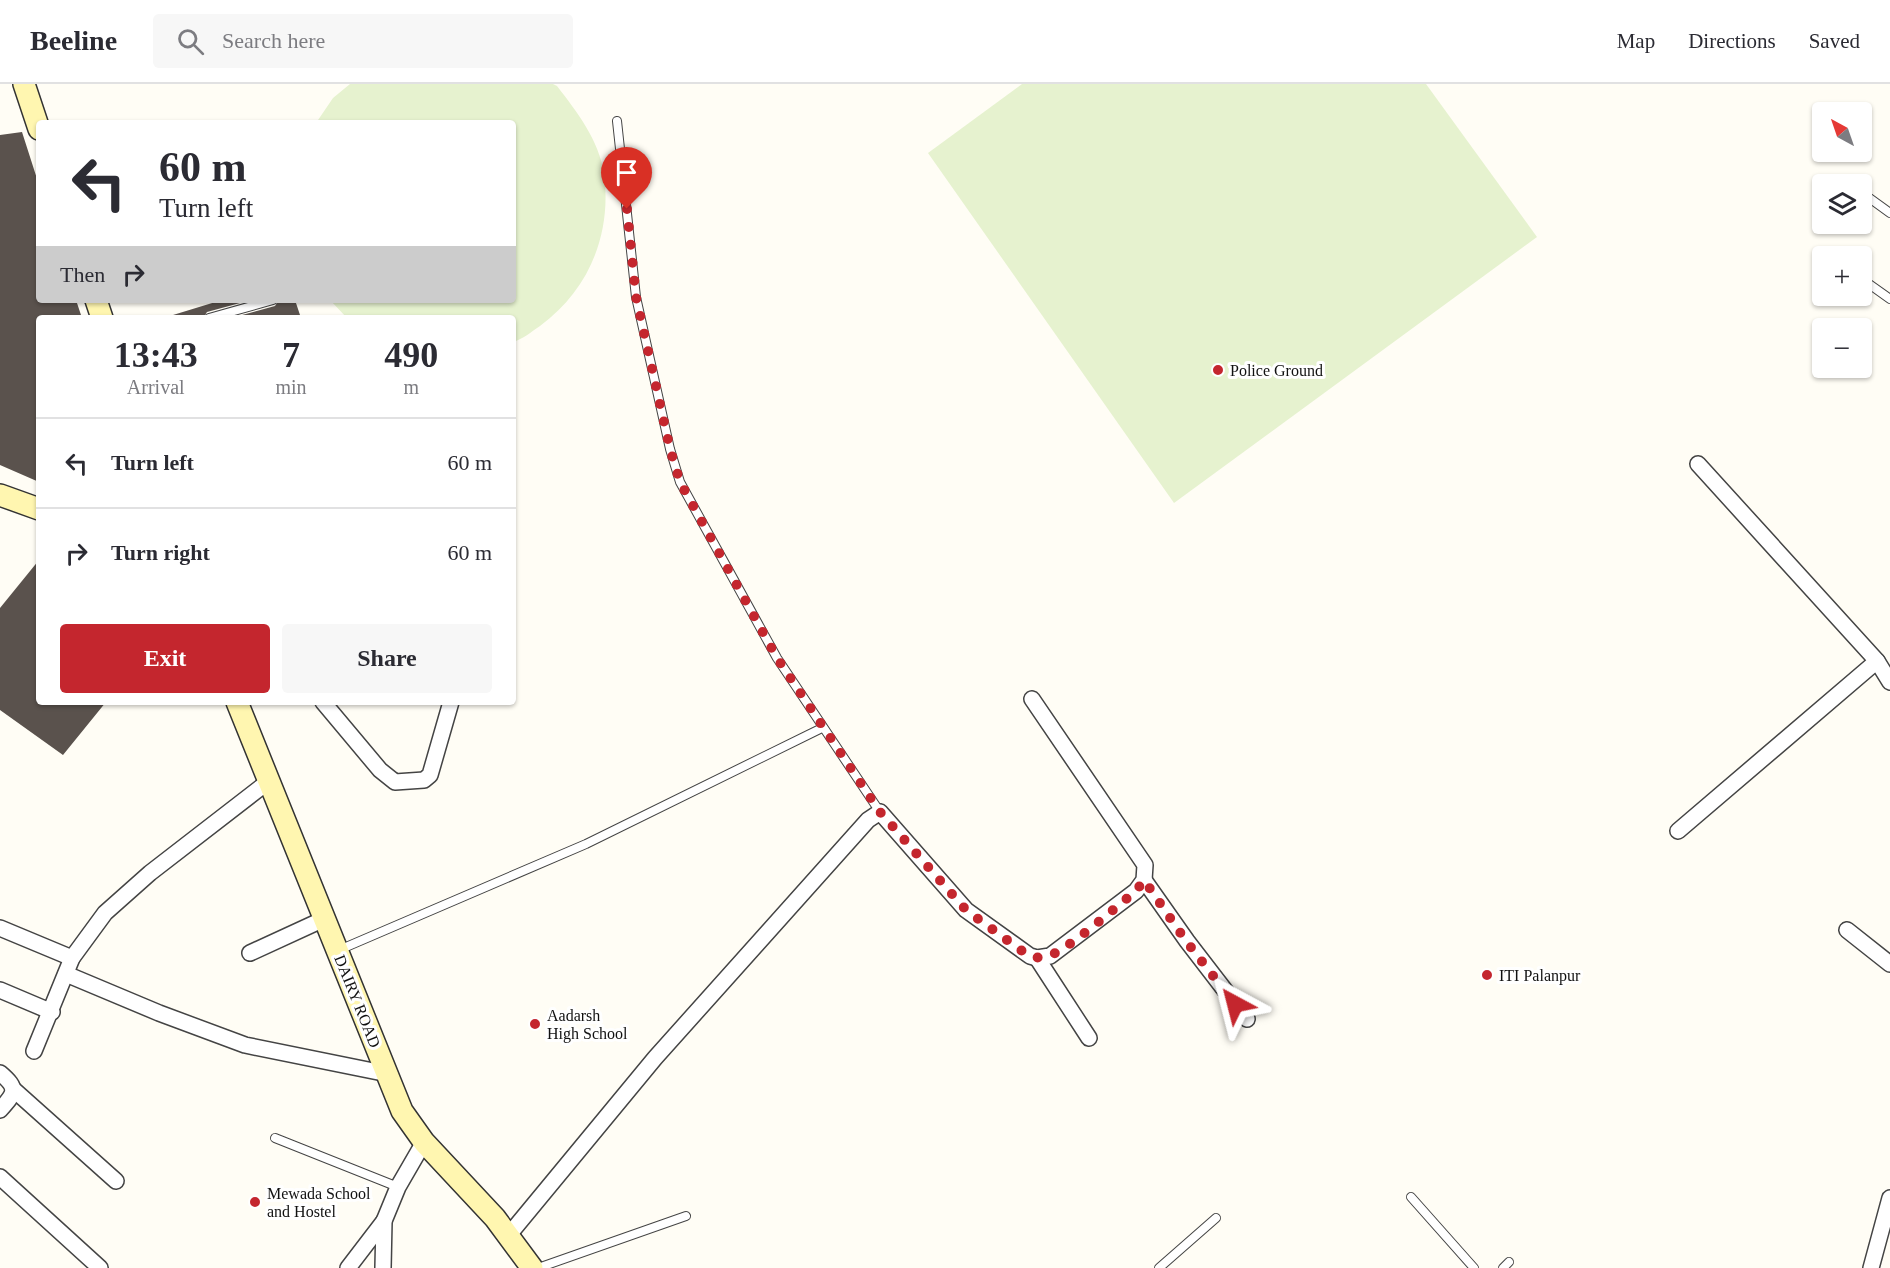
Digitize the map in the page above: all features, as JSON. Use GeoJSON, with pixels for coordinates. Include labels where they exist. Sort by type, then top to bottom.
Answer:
{"type":"FeatureCollection","features":[{"type":"Feature","properties":{"kind":"street"},"geometry":{"type":"LineString","coordinates":[[24,84],[36,120]]}},
{"type":"Feature","properties":{"kind":"street"},"geometry":{"type":"LineString","coordinates":[[1698,464],[1877,662],[1890,682]]}},
{"type":"Feature","properties":{"kind":"street"},"geometry":{"type":"LineString","coordinates":[[0,495],[36,508]]}},
{"type":"Feature","properties":{"kind":"street"},"geometry":{"type":"LineString","coordinates":[[1678,831],[1877,662]]}},
{"type":"Feature","properties":{"kind":"street"},"geometry":{"type":"LineString","coordinates":[[508,1236],[655,1058],[867,820],[880,812],[966,910],[1029,956],[1037,958],[1050,956],[1064,948],[1136,891],[1144,880],[1145,865],[1032,699]]}},
{"type":"Feature","properties":{"kind":"street","name":"DAIRY ROAD"},"geometry":{"type":"LineString","coordinates":[[238,705],[402,1111],[424,1142],[495,1218],[532,1268]]}},
{"type":"Feature","properties":{"kind":"street"},"geometry":{"type":"LineString","coordinates":[[326,705],[380,770],[395,782],[424,780],[430,775],[450,705]]}},
{"type":"Feature","properties":{"kind":"street"},"geometry":{"type":"LineString","coordinates":[[34,1051],[52,1012],[72,958],[105,912],[150,873],[268,781]]}},
{"type":"Feature","properties":{"kind":"street"},"geometry":{"type":"LineString","coordinates":[[1144,880],[1186,941],[1247,1019]]}},
{"type":"Feature","properties":{"kind":"street"},"geometry":{"type":"LineString","coordinates":[[250,953],[324,919]]}},
{"type":"Feature","properties":{"kind":"street"},"geometry":{"type":"LineString","coordinates":[[0,928],[72,958]]}},
{"type":"Feature","properties":{"kind":"street"},"geometry":{"type":"LineString","coordinates":[[1847,930],[1890,964]]}},
{"type":"Feature","properties":{"kind":"street"},"geometry":{"type":"LineString","coordinates":[[1037,958],[1089,1038]]}},
{"type":"Feature","properties":{"kind":"street"},"geometry":{"type":"LineString","coordinates":[[66,974],[159,1013],[245,1045],[388,1074]]}},
{"type":"Feature","properties":{"kind":"street"},"geometry":{"type":"LineString","coordinates":[[0,990],[52,1012]]}},
{"type":"Feature","properties":{"kind":"street"},"geometry":{"type":"LineString","coordinates":[[0,1073],[12,1082],[13,1089],[11,1097],[0,1110]]}},
{"type":"Feature","properties":{"kind":"street"},"geometry":{"type":"LineString","coordinates":[[13,1089],[116,1181]]}},
{"type":"Feature","properties":{"kind":"street"},"geometry":{"type":"LineString","coordinates":[[348,1268],[384,1221],[398,1187],[424,1142]]}},
{"type":"Feature","properties":{"kind":"street"},"geometry":{"type":"LineString","coordinates":[[0,1177],[100,1268]]}},
{"type":"Feature","properties":{"kind":"street"},"geometry":{"type":"LineString","coordinates":[[1871,1268],[1886,1229],[1890,1198]]}},
{"type":"Feature","properties":{"kind":"street"},"geometry":{"type":"LineString","coordinates":[[383,1268],[384,1221]]}},
{"type":"Feature","properties":{"kind":"lane"},"geometry":{"type":"LineString","coordinates":[[617,121],[636,297],[670,449],[680,482],[777,658],[880,812]]}},
{"type":"Feature","properties":{"kind":"lane"},"geometry":{"type":"LineString","coordinates":[[1872,200],[1890,213]]}},
{"type":"Feature","properties":{"kind":"lane"},"geometry":{"type":"LineString","coordinates":[[1872,286],[1890,299]]}},
{"type":"Feature","properties":{"kind":"lane"},"geometry":{"type":"LineString","coordinates":[[220,315],[262,303]]}},
{"type":"Feature","properties":{"kind":"lane"},"geometry":{"type":"LineString","coordinates":[[337,951],[586,844],[822,728]]}},
{"type":"Feature","properties":{"kind":"lane"},"geometry":{"type":"LineString","coordinates":[[275,1138],[398,1187]]}},
{"type":"Feature","properties":{"kind":"lane"},"geometry":{"type":"LineString","coordinates":[[1411,1197],[1474,1268]]}},
{"type":"Feature","properties":{"kind":"lane"},"geometry":{"type":"LineString","coordinates":[[538,1268],[686,1216]]}},
{"type":"Feature","properties":{"kind":"lane"},"geometry":{"type":"LineString","coordinates":[[1159,1268],[1216,1218]]}},
{"type":"Feature","properties":{"kind":"lane"},"geometry":{"type":"LineString","coordinates":[[1503,1268],[1509,1262]]}},
{"type":"Feature","properties":{"kind":"green space"},"geometry":{"type":"Polygon","coordinates":[[[350,84],[553,84],[557,86],[592,138],[604,174],[606,196],[600,239],[584,278],[572,296],[540,326],[516,341],[516,315],[344,315],[333,303],[516,303],[516,120],[318,120],[333,98],[350,84]]]}},
{"type":"Feature","properties":{"kind":"green space","name":"Police Ground"},"geometry":{"type":"Polygon","coordinates":[[[1022,84],[1426,84],[1537,237],[1174,503],[928,153],[1022,84]]]}},
{"type":"Feature","properties":{"kind":"building"},"geometry":{"type":"Polygon","coordinates":[[[22,132],[36,176],[36,303],[77,303],[81,315],[36,315],[36,481],[0,465],[0,135],[22,132]]]}},
{"type":"Feature","properties":{"kind":"building"},"geometry":{"type":"Polygon","coordinates":[[[212,303],[240,303],[207,312],[205,315],[173,315],[212,303]]]}},
{"type":"Feature","properties":{"kind":"building"},"geometry":{"type":"Polygon","coordinates":[[[277,303],[296,303],[300,315],[242,315],[275,306],[277,303]]]}},
{"type":"Feature","properties":{"kind":"building"},"geometry":{"type":"Polygon","coordinates":[[[36,564],[36,705],[104,705],[63,755],[0,710],[0,608],[36,564]]]}},
{"type":"Feature","properties":{"kind":"place","name":"Police Ground"},"geometry":{"type":"Point","coordinates":[1218,370]}},
{"type":"Feature","properties":{"kind":"place","name":"ITI Palanpur"},"geometry":{"type":"Point","coordinates":[1487,975]}},
{"type":"Feature","properties":{"kind":"place","name":"Aadarsh High School"},"geometry":{"type":"Point","coordinates":[535,1024]}},
{"type":"Feature","properties":{"kind":"place","name":"Mewada School and Hostel"},"geometry":{"type":"Point","coordinates":[255,1202]}},
{"type":"Feature","properties":{"kind":"route"},"geometry":{"type":"LineString","coordinates":[[627,209],[636,297],[670,449],[680,482],[777,658],[880,812],[966,910],[1029,956],[1037,958],[1050,956],[1064,948],[1136,891],[1144,880],[1186,941],[1235,1004]]}}]}
